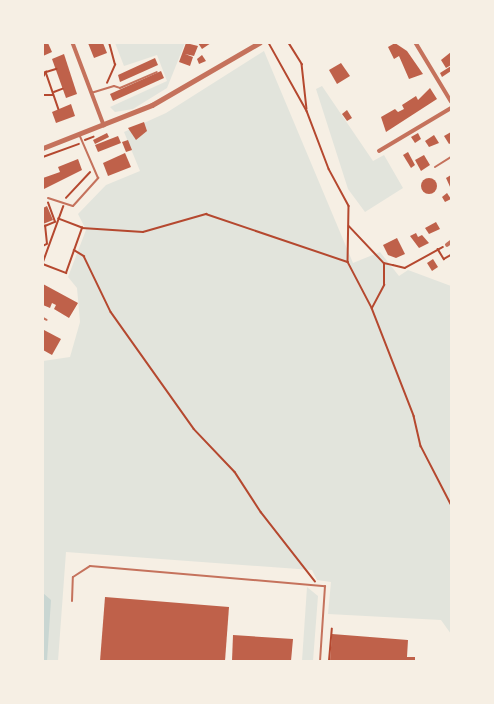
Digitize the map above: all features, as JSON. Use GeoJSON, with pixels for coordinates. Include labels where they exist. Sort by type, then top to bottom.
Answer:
{"type":"FeatureCollection","features":[{"type":"Feature","properties":{"kind":"street"},"geometry":{"type":"LineString","coordinates":[[73,43],[104,125]]}},
{"type":"Feature","properties":{"kind":"street"},"geometry":{"type":"LineString","coordinates":[[43,148],[104,125],[199,79],[259,43]]}},
{"type":"Feature","properties":{"kind":"street"},"geometry":{"type":"LineString","coordinates":[[416,43],[451,101]]}},
{"type":"Feature","properties":{"kind":"street"},"geometry":{"type":"LineString","coordinates":[[379,151],[451,108]]}},
{"type":"Feature","properties":{"kind":"street"},"geometry":{"type":"LineString","coordinates":[[446,244],[451,242]]}},
{"type":"Feature","properties":{"kind":"lane"},"geometry":{"type":"LineString","coordinates":[[91,93],[103,89],[120,88],[157,72]]}},
{"type":"Feature","properties":{"kind":"lane"},"geometry":{"type":"LineString","coordinates":[[48,198],[64,205],[73,206],[98,178],[80,134]]}},
{"type":"Feature","properties":{"kind":"lane"},"geometry":{"type":"LineString","coordinates":[[435,167],[451,157]]}},
{"type":"Feature","properties":{"kind":"lane"},"geometry":{"type":"LineString","coordinates":[[43,318],[47,320]]}},
{"type":"Feature","properties":{"kind":"lane"},"geometry":{"type":"LineString","coordinates":[[72,601],[73,577],[90,566],[325,586],[320,661]]}},
{"type":"Feature","properties":{"kind":"path"},"geometry":{"type":"LineString","coordinates":[[103,89],[114,65],[109,43]]}},
{"type":"Feature","properties":{"kind":"path"},"geometry":{"type":"LineString","coordinates":[[269,43],[307,111],[329,169],[349,206],[348,262],[372,308],[414,416],[421,446],[451,504]]}},
{"type":"Feature","properties":{"kind":"path"},"geometry":{"type":"LineString","coordinates":[[289,43],[302,64],[307,111]]}},
{"type":"Feature","properties":{"kind":"path"},"geometry":{"type":"LineString","coordinates":[[43,73],[56,69]]}},
{"type":"Feature","properties":{"kind":"path"},"geometry":{"type":"LineString","coordinates":[[43,77],[46,72]]}},
{"type":"Feature","properties":{"kind":"path"},"geometry":{"type":"LineString","coordinates":[[46,72],[59,109]]}},
{"type":"Feature","properties":{"kind":"path"},"geometry":{"type":"LineString","coordinates":[[43,95],[53,94],[62,89]]}},
{"type":"Feature","properties":{"kind":"path"},"geometry":{"type":"LineString","coordinates":[[43,157],[93,137]]}},
{"type":"Feature","properties":{"kind":"path"},"geometry":{"type":"LineString","coordinates":[[78,144],[82,152]]}},
{"type":"Feature","properties":{"kind":"path"},"geometry":{"type":"LineString","coordinates":[[82,228],[66,273],[43,264],[64,205],[90,173],[87,166]]}},
{"type":"Feature","properties":{"kind":"path"},"geometry":{"type":"LineString","coordinates":[[48,198],[55,222],[45,226],[48,248]]}},
{"type":"Feature","properties":{"kind":"path"},"geometry":{"type":"LineString","coordinates":[[54,219],[59,218],[82,228],[143,232],[206,214],[348,262]]}},
{"type":"Feature","properties":{"kind":"path"},"geometry":{"type":"LineString","coordinates":[[349,226],[384,264],[405,268],[446,244]]}},
{"type":"Feature","properties":{"kind":"path"},"geometry":{"type":"LineString","coordinates":[[43,246],[47,244]]}},
{"type":"Feature","properties":{"kind":"path"},"geometry":{"type":"LineString","coordinates":[[438,249],[444,259],[451,255]]}},
{"type":"Feature","properties":{"kind":"path"},"geometry":{"type":"LineString","coordinates":[[74,250],[84,256],[111,312],[194,429],[235,472],[261,512],[313,575],[317,586]]}},
{"type":"Feature","properties":{"kind":"path"},"geometry":{"type":"LineString","coordinates":[[372,308],[382,289],[384,264]]}},
{"type":"Feature","properties":{"kind":"path"},"geometry":{"type":"LineString","coordinates":[[329,661],[332,629]]}},
{"type":"Feature","properties":{"kind":"shaded area"},"geometry":{"type":"Polygon","coordinates":[[[115,43],[185,43],[167,88],[133,109],[115,112],[110,107],[167,81],[157,55],[124,66],[115,43]]]}},
{"type":"Feature","properties":{"kind":"shaded area"},"geometry":{"type":"Polygon","coordinates":[[[264,51],[353,263],[380,252],[399,276],[408,270],[451,286],[451,634],[441,620],[328,614],[331,582],[317,580],[312,570],[66,552],[58,661],[43,661],[43,361],[70,357],[80,322],[77,288],[68,277],[86,230],[78,214],[106,185],[140,171],[124,132],[166,113],[264,51]]]}},
{"type":"Feature","properties":{"kind":"shaded area"},"geometry":{"type":"Polygon","coordinates":[[[322,86],[373,161],[384,155],[403,188],[365,212],[348,189],[316,89],[322,86]]]}},
{"type":"Feature","properties":{"kind":"shaded area"},"geometry":{"type":"Polygon","coordinates":[[[307,587],[318,596],[313,661],[302,661],[307,587]]]}},
{"type":"Feature","properties":{"kind":"shaded area"},"geometry":{"type":"Polygon","coordinates":[[[43,593],[51,600],[47,661],[43,661],[43,593]]]}},
{"type":"Feature","properties":{"kind":"building"},"geometry":{"type":"Polygon","coordinates":[[[43,43],[48,43],[52,52],[43,56],[43,43]]]}},
{"type":"Feature","properties":{"kind":"building"},"geometry":{"type":"Polygon","coordinates":[[[88,43],[103,43],[107,53],[94,58],[88,43]]]}},
{"type":"Feature","properties":{"kind":"building"},"geometry":{"type":"Polygon","coordinates":[[[186,43],[198,46],[194,56],[185,54],[193,57],[190,66],[179,62],[186,43]]]}},
{"type":"Feature","properties":{"kind":"building"},"geometry":{"type":"Polygon","coordinates":[[[198,43],[211,43],[202,49],[198,43]]]}},
{"type":"Feature","properties":{"kind":"building"},"geometry":{"type":"Polygon","coordinates":[[[395,43],[407,51],[423,74],[409,79],[399,56],[394,59],[388,47],[395,43]]]}},
{"type":"Feature","properties":{"kind":"building"},"geometry":{"type":"Polygon","coordinates":[[[451,52],[451,65],[446,68],[441,60],[451,52]]]}},
{"type":"Feature","properties":{"kind":"building"},"geometry":{"type":"Polygon","coordinates":[[[64,54],[77,94],[66,98],[52,59],[64,54]]]}},
{"type":"Feature","properties":{"kind":"building"},"geometry":{"type":"Polygon","coordinates":[[[202,55],[206,61],[199,64],[197,59],[202,55]]]}},
{"type":"Feature","properties":{"kind":"building"},"geometry":{"type":"Polygon","coordinates":[[[155,58],[158,65],[120,82],[118,75],[155,58]]]}},
{"type":"Feature","properties":{"kind":"building"},"geometry":{"type":"Polygon","coordinates":[[[341,63],[350,76],[337,84],[329,70],[341,63]]]}},
{"type":"Feature","properties":{"kind":"building"},"geometry":{"type":"Polygon","coordinates":[[[451,66],[451,71],[442,77],[440,73],[451,66]]]}},
{"type":"Feature","properties":{"kind":"building"},"geometry":{"type":"Polygon","coordinates":[[[161,71],[164,78],[113,101],[110,94],[161,71]]]}},
{"type":"Feature","properties":{"kind":"building"},"geometry":{"type":"Polygon","coordinates":[[[430,88],[437,99],[386,132],[381,117],[395,109],[398,112],[404,109],[402,105],[416,96],[418,100],[430,88]]]}},
{"type":"Feature","properties":{"kind":"building"},"geometry":{"type":"Polygon","coordinates":[[[71,104],[75,116],[56,123],[52,112],[71,104]]]}},
{"type":"Feature","properties":{"kind":"building"},"geometry":{"type":"Polygon","coordinates":[[[347,110],[352,118],[347,121],[342,114],[347,110]]]}},
{"type":"Feature","properties":{"kind":"building"},"geometry":{"type":"Polygon","coordinates":[[[144,122],[147,131],[136,140],[128,128],[144,122]]]}},
{"type":"Feature","properties":{"kind":"building"},"geometry":{"type":"Polygon","coordinates":[[[451,132],[451,143],[449,144],[444,136],[451,132]]]}},
{"type":"Feature","properties":{"kind":"building"},"geometry":{"type":"Polygon","coordinates":[[[107,133],[109,137],[95,144],[93,140],[107,133]]]}},
{"type":"Feature","properties":{"kind":"building"},"geometry":{"type":"Polygon","coordinates":[[[418,133],[421,139],[415,143],[411,137],[418,133]]]}},
{"type":"Feature","properties":{"kind":"building"},"geometry":{"type":"Polygon","coordinates":[[[434,135],[439,143],[429,147],[425,141],[434,135]]]}},
{"type":"Feature","properties":{"kind":"building"},"geometry":{"type":"Polygon","coordinates":[[[118,136],[121,143],[98,152],[95,145],[118,136]]]}},
{"type":"Feature","properties":{"kind":"building"},"geometry":{"type":"Polygon","coordinates":[[[128,140],[132,150],[126,152],[122,142],[128,140]]]}},
{"type":"Feature","properties":{"kind":"building"},"geometry":{"type":"Polygon","coordinates":[[[408,152],[415,165],[411,168],[403,155],[408,152]]]}},
{"type":"Feature","properties":{"kind":"building"},"geometry":{"type":"Polygon","coordinates":[[[125,153],[131,167],[108,176],[103,163],[125,153]]]}},
{"type":"Feature","properties":{"kind":"building"},"geometry":{"type":"Polygon","coordinates":[[[424,155],[430,165],[421,171],[415,160],[424,155]]]}},
{"type":"Feature","properties":{"kind":"building"},"geometry":{"type":"Polygon","coordinates":[[[78,159],[82,170],[44,189],[43,178],[60,172],[58,167],[78,159]]]}},
{"type":"Feature","properties":{"kind":"building"},"geometry":{"type":"Polygon","coordinates":[[[451,175],[451,189],[446,178],[451,175]]]}},
{"type":"Feature","properties":{"kind":"building"},"geometry":{"type":"Polygon","coordinates":[[[429,178],[436,183],[437,186],[432,193],[429,194],[422,189],[421,186],[426,179],[429,178]]]}},
{"type":"Feature","properties":{"kind":"building"},"geometry":{"type":"Polygon","coordinates":[[[447,193],[451,199],[445,202],[442,197],[447,193]]]}},
{"type":"Feature","properties":{"kind":"building"},"geometry":{"type":"Polygon","coordinates":[[[47,206],[53,220],[43,224],[43,208],[47,206]]]}},
{"type":"Feature","properties":{"kind":"building"},"geometry":{"type":"Polygon","coordinates":[[[436,222],[440,229],[429,234],[425,228],[436,222]]]}},
{"type":"Feature","properties":{"kind":"building"},"geometry":{"type":"Polygon","coordinates":[[[416,233],[418,237],[422,235],[429,243],[419,248],[410,236],[416,233]]]}},
{"type":"Feature","properties":{"kind":"building"},"geometry":{"type":"Polygon","coordinates":[[[397,238],[405,254],[396,258],[388,255],[383,245],[397,238]]]}},
{"type":"Feature","properties":{"kind":"building"},"geometry":{"type":"Polygon","coordinates":[[[433,259],[438,267],[432,271],[427,263],[433,259]]]}},
{"type":"Feature","properties":{"kind":"building"},"geometry":{"type":"Polygon","coordinates":[[[43,284],[78,303],[69,318],[54,309],[56,305],[52,303],[50,308],[43,305],[43,284]]]}},
{"type":"Feature","properties":{"kind":"building"},"geometry":{"type":"Polygon","coordinates":[[[44,330],[61,339],[52,355],[43,350],[44,330]]]}},
{"type":"Feature","properties":{"kind":"building"},"geometry":{"type":"Polygon","coordinates":[[[105,597],[229,607],[225,661],[100,661],[105,597]]]}},
{"type":"Feature","properties":{"kind":"building"},"geometry":{"type":"Polygon","coordinates":[[[332,634],[408,640],[407,657],[415,657],[415,661],[330,661],[332,634]]]}},
{"type":"Feature","properties":{"kind":"building"},"geometry":{"type":"Polygon","coordinates":[[[233,635],[293,639],[291,661],[232,661],[233,635]]]}}]}
